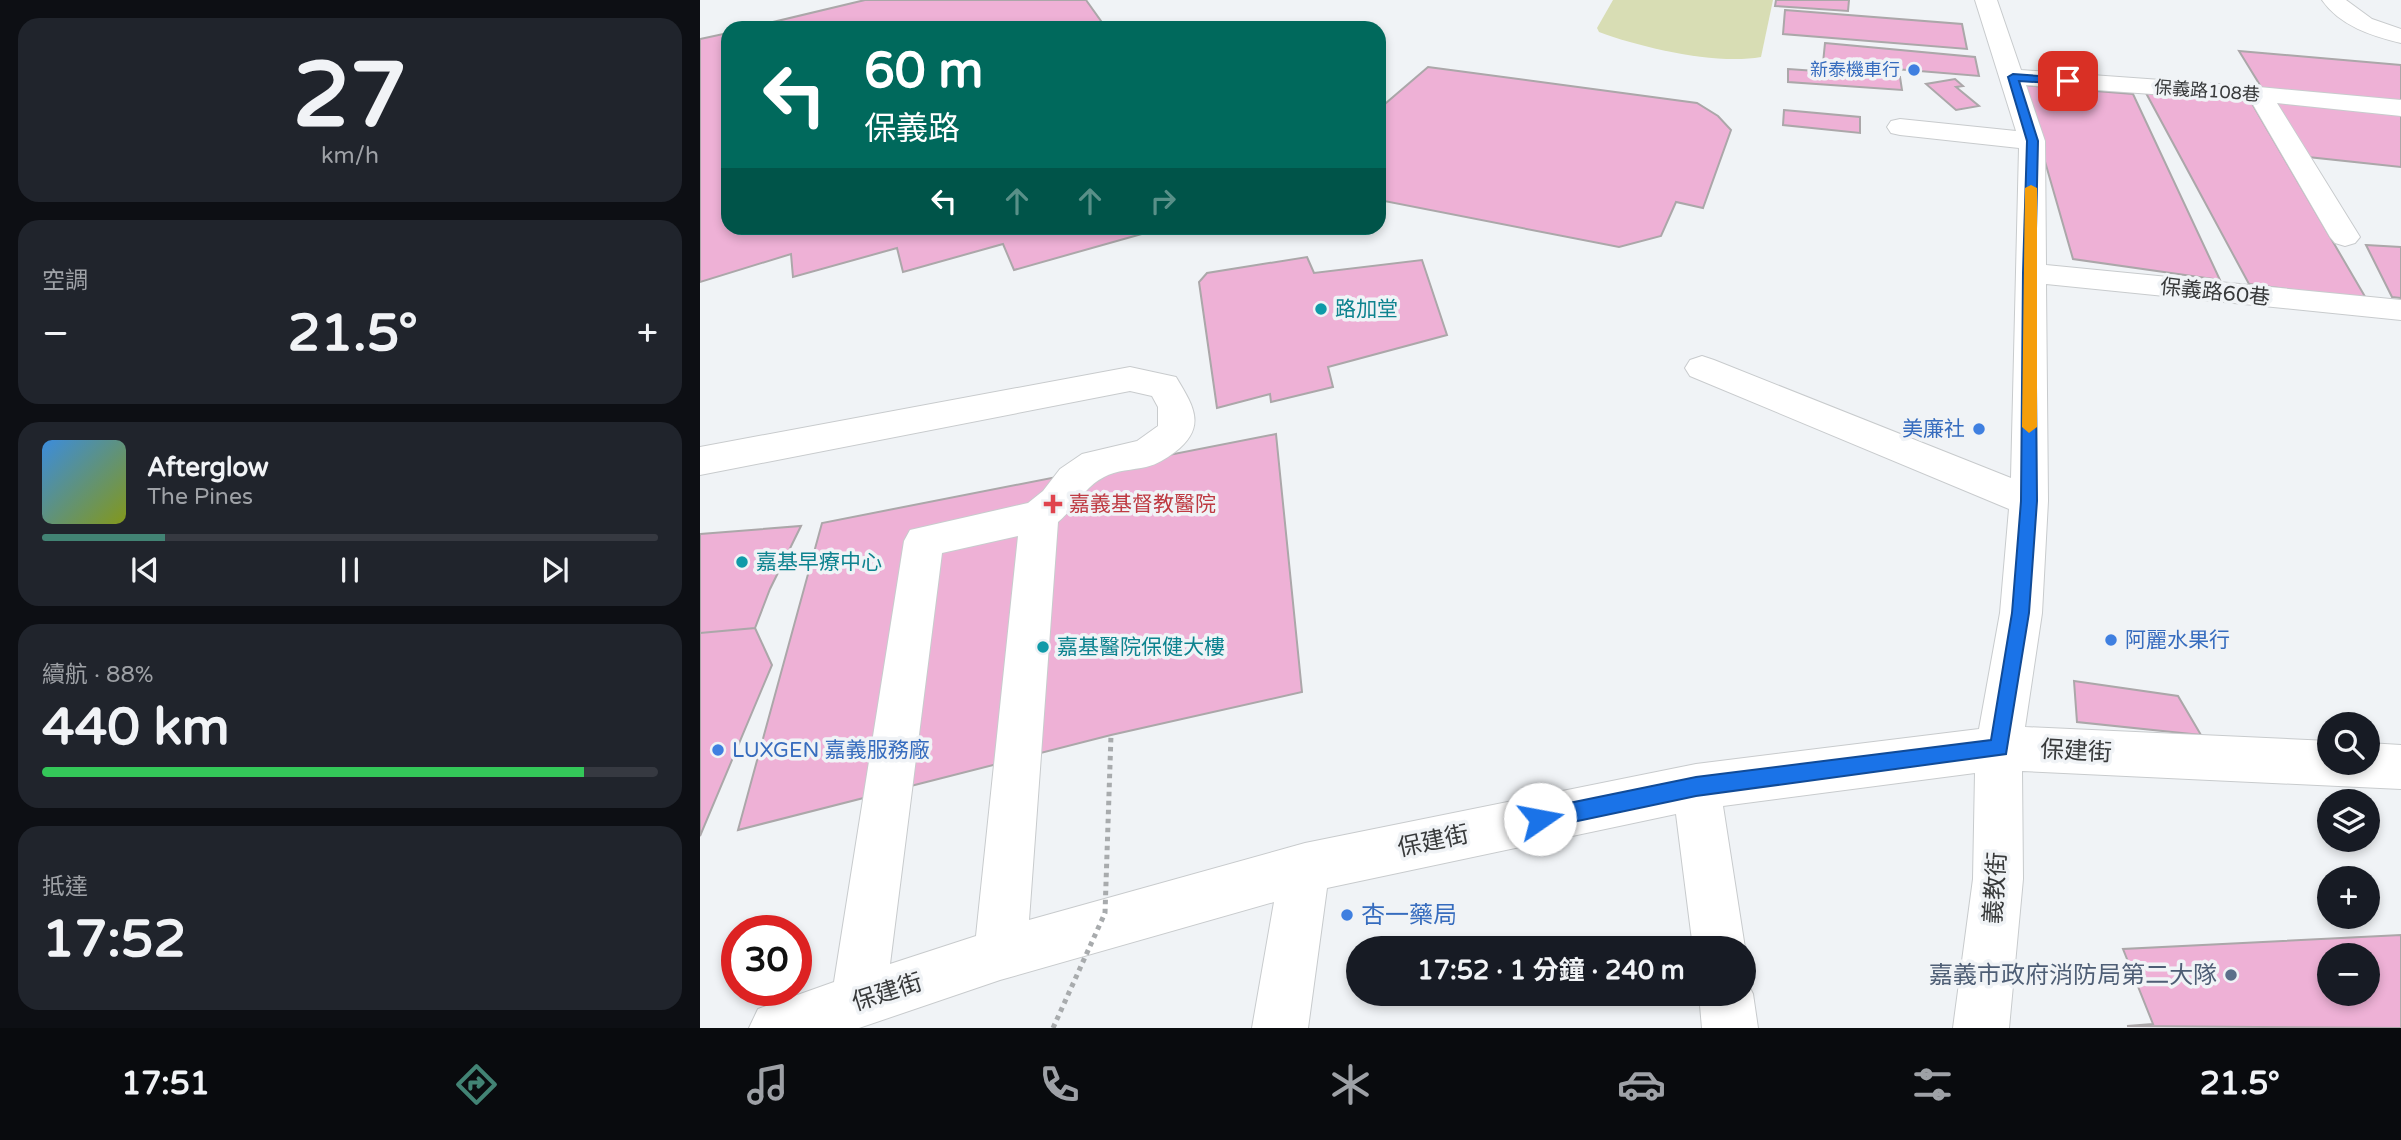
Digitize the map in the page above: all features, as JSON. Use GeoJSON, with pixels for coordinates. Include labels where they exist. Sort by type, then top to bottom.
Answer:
{"type":"FeatureCollection","features":[{"type":"Feature","properties":{"kind":"street","name":"義教街"},"geometry":{"type":"LineString","coordinates":[[1982,1028],[1998,879],[1999,748],[2021,613],[2029,501],[2032,141],[1986,0]]}},
{"type":"Feature","properties":{"kind":"street"},"geometry":{"type":"LineString","coordinates":[[2333,0],[2348,15],[2380,32],[2401,36]]}},
{"type":"Feature","properties":{"kind":"street","name":"保義路108巷"},"geometry":{"type":"LineString","coordinates":[[2013,77],[2259,94],[2401,108]]}},
{"type":"Feature","properties":{"kind":"street"},"geometry":{"type":"LineString","coordinates":[[2259,94],[2345,237]]}},
{"type":"Feature","properties":{"kind":"street"},"geometry":{"type":"LineString","coordinates":[[1900,127],[2032,141]]}},
{"type":"Feature","properties":{"kind":"street","name":"保義路60巷"},"geometry":{"type":"LineString","coordinates":[[2029,273],[2401,310]]}},
{"type":"Feature","properties":{"kind":"street"},"geometry":{"type":"LineString","coordinates":[[1702,368],[2029,501]]}},
{"type":"Feature","properties":{"kind":"street"},"geometry":{"type":"LineString","coordinates":[[700,461],[1130,379],[1164,386],[1176,407],[1176,432],[1147,453],[1095,464],[1073,479],[1056,502],[1039,516],[923,541],[858,1002]]}},
{"type":"Feature","properties":{"kind":"street"},"geometry":{"type":"LineString","coordinates":[[1000,954],[1039,516]]}},
{"type":"Feature","properties":{"kind":"street","name":"保建街"},"geometry":{"type":"LineString","coordinates":[[777,1028],[1000,954],[1305,868],[1696,787],[1999,748],[2401,767]]}},
{"type":"Feature","properties":{"kind":"street"},"geometry":{"type":"LineString","coordinates":[[1696,787],[1717,936]]}},
{"type":"Feature","properties":{"kind":"street"},"geometry":{"type":"LineString","coordinates":[[1280,1028],[1305,868]]}},
{"type":"Feature","properties":{"kind":"street"},"geometry":{"type":"LineString","coordinates":[[1727,1006],[1730,1028]]}},
{"type":"Feature","properties":{"kind":"path"},"geometry":{"type":"LineString","coordinates":[[1053,1028],[1105,913],[1111,735]]}},
{"type":"Feature","properties":{"kind":"green space"},"geometry":{"type":"Polygon","coordinates":[[[1613,0],[1773,0],[1761,57],[1723,59],[1679,54],[1599,32],[1597,28],[1613,0]]]}},
{"type":"Feature","properties":{"kind":"building"},"geometry":{"type":"Polygon","coordinates":[[[865,0],[1086,0],[1101,21],[777,21],[865,0]]]}},
{"type":"Feature","properties":{"kind":"building"},"geometry":{"type":"Polygon","coordinates":[[[1776,0],[1849,0],[1848,11],[1775,6],[1776,0]]]}},
{"type":"Feature","properties":{"kind":"building"},"geometry":{"type":"Polygon","coordinates":[[[1785,10],[1962,24],[1967,49],[1783,34],[1785,10]]]}},
{"type":"Feature","properties":{"kind":"building"},"geometry":{"type":"Polygon","coordinates":[[[721,34],[721,235],[1138,235],[1014,270],[1003,244],[903,272],[897,248],[793,277],[791,254],[700,282],[700,39],[721,34]]]}},
{"type":"Feature","properties":{"kind":"building"},"geometry":{"type":"Polygon","coordinates":[[[1825,43],[1975,57],[1979,76],[1823,63],[1825,43]]]}},
{"type":"Feature","properties":{"kind":"building"},"geometry":{"type":"Polygon","coordinates":[[[2239,51],[2401,65],[2401,102],[2263,90],[2239,51]]]}},
{"type":"Feature","properties":{"kind":"building"},"geometry":{"type":"Polygon","coordinates":[[[1428,67],[1697,103],[1718,116],[1731,130],[1703,208],[1676,202],[1661,236],[1619,247],[1386,201],[1386,103],[1428,67]]]}},
{"type":"Feature","properties":{"kind":"building"},"geometry":{"type":"Polygon","coordinates":[[[1788,69],[1900,77],[1902,90],[1788,82],[1788,69]]]}},
{"type":"Feature","properties":{"kind":"building"},"geometry":{"type":"Polygon","coordinates":[[[1955,79],[1963,86],[1956,87],[1979,106],[1956,110],[1926,84],[1955,79]]]}},
{"type":"Feature","properties":{"kind":"building"},"geometry":{"type":"Polygon","coordinates":[[[2023,85],[2133,94],[2220,280],[2073,259],[2023,85]]]}},
{"type":"Feature","properties":{"kind":"building"},"geometry":{"type":"Polygon","coordinates":[[[2146,93],[2250,100],[2367,300],[2249,284],[2146,93]]]}},
{"type":"Feature","properties":{"kind":"building"},"geometry":{"type":"Polygon","coordinates":[[[2272,102],[2401,115],[2401,167],[2308,157],[2272,102]]]}},
{"type":"Feature","properties":{"kind":"building"},"geometry":{"type":"Polygon","coordinates":[[[1784,110],[1860,117],[1860,133],[1783,125],[1784,110]]]}},
{"type":"Feature","properties":{"kind":"building"},"geometry":{"type":"Polygon","coordinates":[[[2366,245],[2401,247],[2401,298],[2392,297],[2366,245]]]}},
{"type":"Feature","properties":{"kind":"building","name":"路加堂"},"geometry":{"type":"Polygon","coordinates":[[[1307,257],[1314,273],[1422,260],[1447,335],[1328,367],[1333,387],[1271,402],[1270,394],[1217,408],[1199,282],[1207,273],[1307,257]]]}},
{"type":"Feature","properties":{"kind":"building","name":"嘉基醫院保健大樓"},"geometry":{"type":"Polygon","coordinates":[[[1276,434],[1302,692],[1111,735],[738,830],[822,523],[1276,434]]]}},
{"type":"Feature","properties":{"kind":"building","name":"嘉基早療中心"},"geometry":{"type":"Polygon","coordinates":[[[801,526],[770,589],[755,628],[700,633],[700,534],[801,526]]]}},
{"type":"Feature","properties":{"kind":"building","name":"LUXGEN 嘉義服務廠"},"geometry":{"type":"Polygon","coordinates":[[[755,628],[772,665],[700,836],[700,633],[755,628]]]}},
{"type":"Feature","properties":{"kind":"building"},"geometry":{"type":"Polygon","coordinates":[[[2074,681],[2178,696],[2201,735],[2077,722],[2074,681]]]}},
{"type":"Feature","properties":{"kind":"building","name":"嘉義市政府消防局第二大隊"},"geometry":{"type":"Polygon","coordinates":[[[2401,935],[2401,1028],[2127,1026],[2153,1024],[2123,949],[2401,935]]]}},
{"type":"Feature","properties":{"kind":"slow traffic"},"geometry":{"type":"LineString","coordinates":[[2029,427],[2031,188]]}},
{"type":"Feature","properties":{"kind":"place","name":"新泰機車行"},"geometry":{"type":"Point","coordinates":[1914,70]}},
{"type":"Feature","properties":{"kind":"place","name":"路加堂"},"geometry":{"type":"Point","coordinates":[1321,309]}},
{"type":"Feature","properties":{"kind":"place","name":"美廉社"},"geometry":{"type":"Point","coordinates":[1979,429]}},
{"type":"Feature","properties":{"kind":"place","name":"嘉義基督教醫院"},"geometry":{"type":"Point","coordinates":[1053,504]}},
{"type":"Feature","properties":{"kind":"place","name":"嘉基早療中心"},"geometry":{"type":"Point","coordinates":[742,562]}},
{"type":"Feature","properties":{"kind":"place","name":"阿麗水果行"},"geometry":{"type":"Point","coordinates":[2111,640]}},
{"type":"Feature","properties":{"kind":"place","name":"嘉基醫院保健大樓"},"geometry":{"type":"Point","coordinates":[1043,647]}},
{"type":"Feature","properties":{"kind":"place","name":"LUXGEN 嘉義服務廠"},"geometry":{"type":"Point","coordinates":[718,750]}},
{"type":"Feature","properties":{"kind":"place","name":"杏一藥局"},"geometry":{"type":"Point","coordinates":[1347,915]}},
{"type":"Feature","properties":{"kind":"place","name":"嘉義市政府消防局第二大隊"},"geometry":{"type":"Point","coordinates":[2231,975]}},
{"type":"Feature","properties":{"kind":"route"},"geometry":{"type":"LineString","coordinates":[[1540,819],[1696,787],[1999,748],[2021,613],[2029,501],[2032,141],[2013,77],[2068,81]]}}]}
